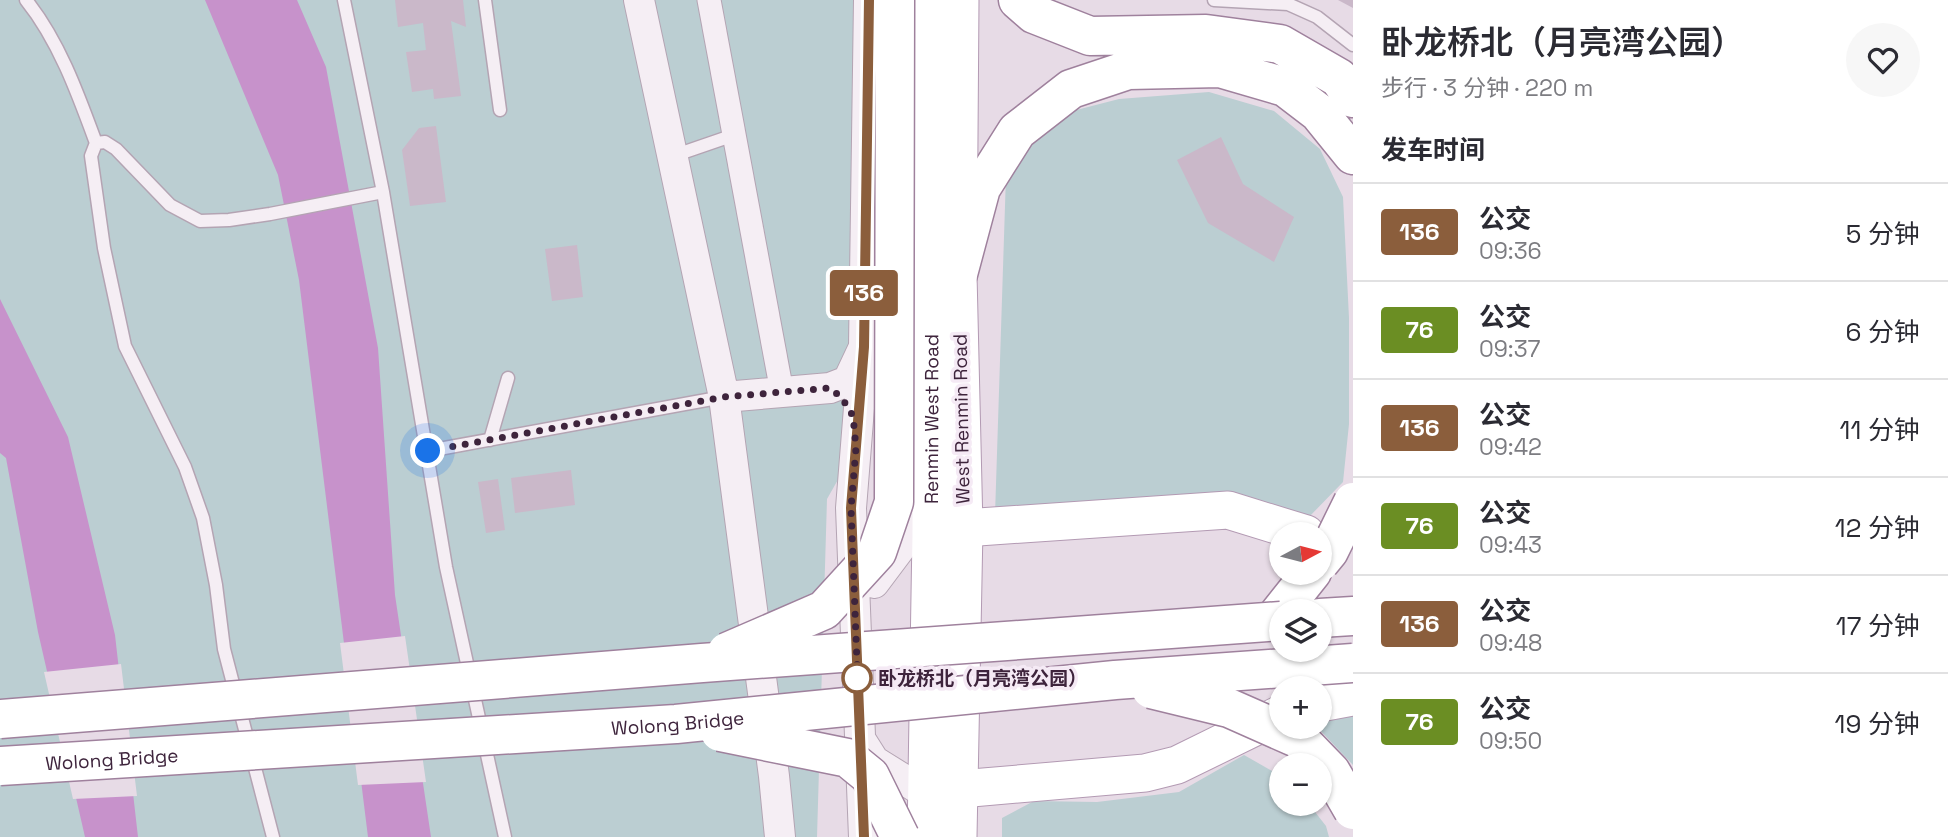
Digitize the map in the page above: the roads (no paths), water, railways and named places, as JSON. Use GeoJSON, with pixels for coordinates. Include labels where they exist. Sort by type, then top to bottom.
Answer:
{"type":"FeatureCollection","features":[{"type":"Feature","properties":{"kind":"highway"},"geometry":{"type":"LineString","coordinates":[[702,663],[824,610],[877,552],[894,502],[895,0]]}},
{"type":"Feature","properties":{"kind":"highway"},"geometry":{"type":"LineString","coordinates":[[1018,0],[1034,15],[1090,36],[1206,34],[1280,44],[1339,78],[1353,98]]}},
{"type":"Feature","properties":{"kind":"highway"},"geometry":{"type":"LineString","coordinates":[[958,274],[981,188],[1017,131],[1071,89],[1128,70],[1220,68],[1284,87],[1319,113],[1353,155]]}},
{"type":"Feature","properties":{"kind":"highway"},"geometry":{"type":"LineString","coordinates":[[1332,545],[1353,502]]}},
{"type":"Feature","properties":{"kind":"highway"},"geometry":{"type":"LineString","coordinates":[[1332,617],[1353,616]]}},
{"type":"Feature","properties":{"kind":"highway"},"geometry":{"type":"LineString","coordinates":[[0,719],[702,663],[1269,622]]}},
{"type":"Feature","properties":{"kind":"highway","name":"Wolong Bridge"},"geometry":{"type":"LineString","coordinates":[[0,766],[676,724],[1115,680],[1353,663]]}},
{"type":"Feature","properties":{"kind":"highway"},"geometry":{"type":"LineString","coordinates":[[1115,680],[1229,708],[1298,739],[1331,772],[1353,810]]}},
{"type":"Feature","properties":{"kind":"highway"},"geometry":{"type":"LineString","coordinates":[[676,724],[848,758],[870,776],[900,837]]}},
{"type":"Feature","properties":{"kind":"main road","name":"Renmin West Road"},"geometry":{"type":"LineString","coordinates":[[926,837],[943,791],[931,508],[932,0]]}},
{"type":"Feature","properties":{"kind":"main road","name":"West Renmin Road"},"geometry":{"type":"LineString","coordinates":[[958,837],[943,791],[964,528],[958,274],[960,0]]}},
{"type":"Feature","properties":{"kind":"main road"},"geometry":{"type":"LineString","coordinates":[[964,528],[1228,510],[1269,523]]}},
{"type":"Feature","properties":{"kind":"main road"},"geometry":{"type":"LineString","coordinates":[[1332,544],[1353,552]]}},
{"type":"Feature","properties":{"kind":"main road"},"geometry":{"type":"LineString","coordinates":[[1332,701],[1353,697]]}},
{"type":"Feature","properties":{"kind":"main road"},"geometry":{"type":"LineString","coordinates":[[943,791],[1144,773],[1177,765],[1269,720]]}},
{"type":"Feature","properties":{"kind":"street"},"geometry":{"type":"LineString","coordinates":[[639,0],[724,397],[775,776],[780,837]]}},
{"type":"Feature","properties":{"kind":"street"},"geometry":{"type":"LineString","coordinates":[[709,0],[782,392]]}},
{"type":"Feature","properties":{"kind":"street"},"geometry":{"type":"LineString","coordinates":[[864,837],[851,508],[864,347],[869,0]]}},
{"type":"Feature","properties":{"kind":"street"},"geometry":{"type":"LineString","coordinates":[[724,397],[830,388],[848,381],[864,347]]}},
{"type":"Feature","properties":{"kind":"street"},"geometry":{"type":"LineString","coordinates":[[830,388],[842,398],[853,416],[856,448]]}},
{"type":"Feature","properties":{"kind":"street"},"geometry":{"type":"LineString","coordinates":[[854,613],[931,508]]}},
{"type":"Feature","properties":{"kind":"street"},"geometry":{"type":"LineString","coordinates":[[860,738],[874,761],[943,791]]}},
{"type":"Feature","properties":{"kind":"lane"},"geometry":{"type":"LineString","coordinates":[[26,0],[39,16],[72,81],[96,144],[91,156],[104,248],[125,346],[185,467],[203,518],[216,585],[224,649],[273,837]]}},
{"type":"Feature","properties":{"kind":"lane"},"geometry":{"type":"LineString","coordinates":[[344,0],[383,192],[446,567],[505,837]]}},
{"type":"Feature","properties":{"kind":"lane"},"geometry":{"type":"LineString","coordinates":[[485,0],[500,110]]}},
{"type":"Feature","properties":{"kind":"lane"},"geometry":{"type":"LineString","coordinates":[[1214,0],[1289,4],[1317,17],[1353,45]]}},
{"type":"Feature","properties":{"kind":"lane"},"geometry":{"type":"LineString","coordinates":[[673,156],[734,135]]}},
{"type":"Feature","properties":{"kind":"lane"},"geometry":{"type":"LineString","coordinates":[[96,144],[105,142],[116,149],[170,205],[200,221],[270,214],[383,192]]}},
{"type":"Feature","properties":{"kind":"lane"},"geometry":{"type":"LineString","coordinates":[[490,440],[508,378]]}},
{"type":"Feature","properties":{"kind":"lane"},"geometry":{"type":"LineString","coordinates":[[428,451],[724,397]]}},
{"type":"Feature","properties":{"kind":"place","name":"卧龙桥北（月亮湾公园）"},"geometry":{"type":"Point","coordinates":[857,678]}}]}
